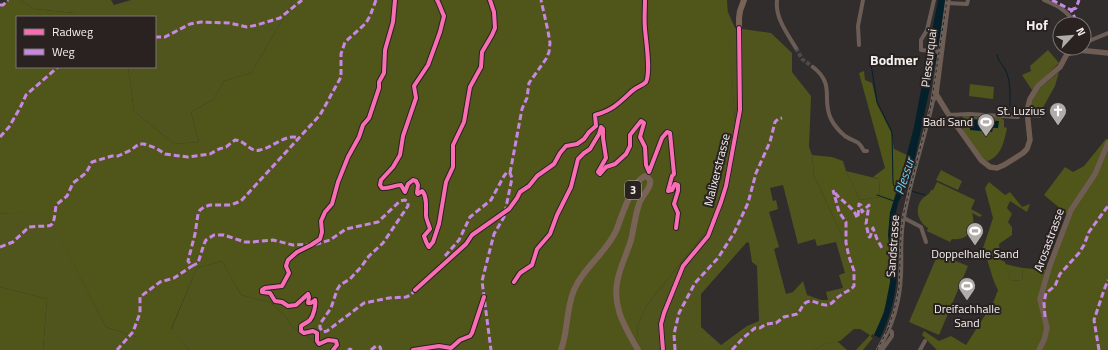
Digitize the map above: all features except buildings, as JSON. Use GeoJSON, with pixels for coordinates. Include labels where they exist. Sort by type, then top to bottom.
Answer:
{"type":"FeatureCollection","features":[{"type":"Feature","properties":{"kind":"main road","name":"Malixerstrasse"},"geometry":{"type":"LineString","coordinates":[[663,350],[661,324],[664,313],[683,266],[704,242],[723,199],[740,110],[739,18],[744,0]]}},
{"type":"Feature","properties":{"kind":"main road","name":"Plessurquai"},"geometry":{"type":"LineString","coordinates":[[936,96],[935,89],[939,52],[948,2]]}},
{"type":"Feature","properties":{"kind":"main road"},"geometry":{"type":"LineString","coordinates":[[1092,51],[1108,53]]}},
{"type":"Feature","properties":{"kind":"main road"},"geometry":{"type":"LineString","coordinates":[[936,96],[985,164],[995,168],[1004,166],[1023,153],[1028,146],[1030,137],[1027,124],[1027,111],[1030,99],[1038,86],[1060,67],[1067,56]]}},
{"type":"Feature","properties":{"kind":"main road","name":"Arosastrasse"},"geometry":{"type":"LineString","coordinates":[[1039,350],[1044,340],[1047,328],[1040,298],[1050,265],[1071,210],[1095,174],[1108,143]]}},
{"type":"Feature","properties":{"kind":"main road","name":"3"},"geometry":{"type":"LineString","coordinates":[[561,350],[567,330],[571,299],[577,284],[611,239],[627,202],[638,182],[641,178],[646,176],[650,180],[651,184],[638,205],[633,232],[619,273],[616,289],[620,316],[638,350]]}},
{"type":"Feature","properties":{"kind":"street"},"geometry":{"type":"LineString","coordinates":[[777,0],[776,6],[779,19],[796,48]]}},
{"type":"Feature","properties":{"kind":"street"},"geometry":{"type":"LineString","coordinates":[[859,46],[858,26],[863,0]]}},
{"type":"Feature","properties":{"kind":"street"},"geometry":{"type":"LineString","coordinates":[[934,0],[927,30],[921,40],[921,50],[939,52]]}},
{"type":"Feature","properties":{"kind":"street"},"geometry":{"type":"LineString","coordinates":[[948,2],[967,4],[968,0]]}},
{"type":"Feature","properties":{"kind":"street"},"geometry":{"type":"LineString","coordinates":[[1044,0],[1064,10],[1069,16]]}},
{"type":"Feature","properties":{"kind":"street"},"geometry":{"type":"LineString","coordinates":[[1092,40],[1108,33]]}},
{"type":"Feature","properties":{"kind":"street"},"geometry":{"type":"LineString","coordinates":[[813,67],[825,81],[828,112],[831,120],[843,134],[858,142],[864,151],[867,151]]}},
{"type":"Feature","properties":{"kind":"street","name":"Sandstrasse"},"geometry":{"type":"LineString","coordinates":[[878,350],[889,330],[896,306],[900,288],[901,241],[904,218],[933,101],[936,96]]}},
{"type":"Feature","properties":{"kind":"street"},"geometry":{"type":"LineString","coordinates":[[949,115],[969,114],[1018,117]]}},
{"type":"Feature","properties":{"kind":"street"},"geometry":{"type":"LineString","coordinates":[[904,218],[921,227],[926,242]]}},
{"type":"Feature","properties":{"kind":"street"},"geometry":{"type":"LineString","coordinates":[[882,350],[892,335],[892,332],[889,330]]}},
{"type":"Feature","properties":{"kind":"street"},"geometry":{"type":"LineString","coordinates":[[920,350],[926,341]]}},
{"type":"Feature","properties":{"kind":"green space"},"geometry":{"type":"Polygon","coordinates":[[[8,0],[20,0],[34,9],[75,13],[74,16],[16,16],[16,68],[128,68],[134,111],[174,144],[199,142],[191,112],[213,100],[224,81],[251,73],[293,2],[292,0],[727,0],[735,121],[730,161],[721,195],[707,230],[647,305],[638,324],[636,350],[325,350],[292,326],[285,316],[270,302],[241,295],[222,261],[197,268],[171,329],[189,350],[137,350],[137,337],[106,327],[46,211],[0,214],[0,7],[8,0]]]}},
{"type":"Feature","properties":{"kind":"green space"},"geometry":{"type":"Polygon","coordinates":[[[20,0],[111,0],[114,5],[131,0],[292,0],[293,2],[251,73],[224,81],[213,100],[191,112],[199,142],[174,144],[134,111],[128,68],[156,68],[156,16],[74,16],[75,13],[34,9],[20,0]]]}},
{"type":"Feature","properties":{"kind":"green space"},"geometry":{"type":"Polygon","coordinates":[[[727,10],[735,28],[771,33],[792,53],[792,72],[811,96],[809,147],[812,155],[814,176],[842,235],[853,276],[852,287],[838,295],[830,303],[824,304],[807,299],[801,303],[796,312],[775,321],[765,321],[749,330],[727,350],[636,350],[638,324],[647,305],[707,230],[735,121],[727,10]],[[783,185],[770,188],[773,201],[776,200],[778,209],[769,212],[779,247],[774,249],[786,294],[793,292],[803,281],[807,295],[821,300],[828,300],[826,292],[843,288],[839,275],[845,273],[836,242],[817,246],[815,239],[798,244],[783,185]],[[747,242],[701,294],[701,327],[721,345],[747,326],[759,321],[757,266],[752,262],[749,243],[747,242]]]}},
{"type":"Feature","properties":{"kind":"green space"},"geometry":{"type":"Polygon","coordinates":[[[1048,50],[1059,63],[1032,90],[1022,75],[1031,71],[1030,66],[1048,50]]]}},
{"type":"Feature","properties":{"kind":"green space"},"geometry":{"type":"Polygon","coordinates":[[[864,71],[865,80],[872,83],[877,104],[891,132],[894,149],[907,155],[898,186],[895,185],[895,188],[897,189],[890,221],[889,245],[891,275],[889,291],[886,306],[874,335],[872,334],[871,337],[873,338],[863,350],[856,350],[870,335],[860,329],[854,329],[840,341],[825,344],[814,350],[727,350],[749,330],[765,321],[775,321],[796,312],[801,302],[807,299],[824,304],[830,303],[838,295],[852,287],[853,276],[842,235],[814,176],[812,155],[832,157],[843,161],[846,171],[860,200],[880,197],[879,179],[873,177],[885,168],[859,73],[864,71]]]}},
{"type":"Feature","properties":{"kind":"green space"},"geometry":{"type":"Polygon","coordinates":[[[1059,72],[1055,86],[1041,111],[1041,118],[1030,117],[1031,104],[1035,95],[1041,87],[1059,72]]]}},
{"type":"Feature","properties":{"kind":"green space"},"geometry":{"type":"Polygon","coordinates":[[[970,84],[994,87],[993,99],[969,96],[970,84]]]}},
{"type":"Feature","properties":{"kind":"green space","name":"Badi Sand"},"geometry":{"type":"Polygon","coordinates":[[[963,116],[1001,118],[1004,120],[1004,127],[1007,128],[1002,148],[993,158],[988,161],[983,159],[963,131],[963,116]]]}},
{"type":"Feature","properties":{"kind":"green space"},"geometry":{"type":"Polygon","coordinates":[[[1106,139],[1108,139],[1108,350],[937,350],[922,335],[924,331],[939,341],[951,336],[966,345],[993,303],[998,290],[983,248],[993,218],[985,188],[989,182],[1005,195],[1010,192],[1022,207],[1030,204],[1027,212],[1010,201],[1007,208],[1012,214],[1008,222],[1012,227],[1012,235],[999,244],[1001,260],[1005,262],[1010,280],[1022,281],[1023,268],[1047,270],[1067,214],[1044,195],[1065,167],[1073,172],[1084,166],[1106,139]]]}},
{"type":"Feature","properties":{"kind":"green space"},"geometry":{"type":"Polygon","coordinates":[[[941,170],[962,181],[958,190],[936,180],[941,170]]]}},
{"type":"Feature","properties":{"kind":"green space"},"geometry":{"type":"Polygon","coordinates":[[[846,171],[879,179],[880,197],[860,200],[846,171]]]}},
{"type":"Feature","properties":{"kind":"green space"},"geometry":{"type":"Polygon","coordinates":[[[937,182],[975,200],[971,209],[982,215],[980,217],[972,213],[973,224],[967,236],[952,239],[950,242],[927,231],[928,228],[920,219],[918,215],[918,207],[922,199],[931,190],[933,190],[937,182]]]}},
{"type":"Feature","properties":{"kind":"green space"},"geometry":{"type":"Polygon","coordinates":[[[46,210],[106,327],[137,337],[137,350],[43,350],[47,299],[0,287],[0,214],[46,210]]]}},
{"type":"Feature","properties":{"kind":"green space"},"geometry":{"type":"Polygon","coordinates":[[[938,254],[968,266],[939,335],[909,322],[938,254]]]}},
{"type":"Feature","properties":{"kind":"green space"},"geometry":{"type":"Polygon","coordinates":[[[222,261],[241,295],[270,302],[285,316],[292,326],[325,350],[189,350],[171,330],[197,268],[222,261]]]}},
{"type":"Feature","properties":{"kind":"green space"},"geometry":{"type":"Polygon","coordinates":[[[1005,264],[1023,268],[1022,281],[1010,280],[1005,264]]]}},
{"type":"Feature","properties":{"kind":"green space"},"geometry":{"type":"Polygon","coordinates":[[[0,287],[47,299],[43,350],[0,350],[0,287]]]}},
{"type":"Feature","properties":{"kind":"green space"},"geometry":{"type":"Polygon","coordinates":[[[837,341],[847,350],[814,350],[825,344],[837,341]]]}},
{"type":"Feature","properties":{"kind":"water"},"geometry":{"type":"Polygon","coordinates":[[[938,0],[945,0],[938,48],[929,47],[938,0]]]}},
{"type":"Feature","properties":{"kind":"water","name":"Plessur"},"geometry":{"type":"Polygon","coordinates":[[[928,53],[937,54],[915,158],[906,187],[898,203],[894,222],[895,235],[898,237],[897,277],[890,313],[880,338],[874,335],[884,313],[890,282],[891,262],[888,235],[890,212],[898,189],[914,127],[928,53]]]}},
{"type":"Feature","properties":{"kind":"water"},"geometry":{"type":"Polygon","coordinates":[[[970,119],[999,121],[998,128],[993,128],[992,132],[970,130],[970,119]]]}},
{"type":"Feature","properties":{"kind":"waterway"},"geometry":{"type":"LineString","coordinates":[[997,55],[1008,78],[1010,87],[1010,106]]}},
{"type":"Feature","properties":{"kind":"waterway","name":"Plessur"},"geometry":{"type":"LineString","coordinates":[[871,64],[877,102],[892,132],[893,183],[894,186],[898,187]]}},
{"type":"Feature","properties":{"kind":"waterway","name":"Plessur"},"geometry":{"type":"LineString","coordinates":[[911,191],[925,195]]}},
{"type":"Feature","properties":{"kind":"waterway"},"geometry":{"type":"LineString","coordinates":[[877,195],[894,201]]}},
{"type":"Feature","properties":{"kind":"tunnel"},"geometry":{"type":"LineString","coordinates":[[796,48],[802,59],[813,67]]}},
{"type":"Feature","properties":{"kind":"railway"},"geometry":{"type":"LineString","coordinates":[[887,331],[894,311],[899,288],[903,216],[931,105],[947,0]]}},
{"type":"Feature","properties":{"kind":"railway"},"geometry":{"type":"LineString","coordinates":[[877,350],[889,327]]}},
{"type":"Feature","properties":{"kind":"marked path"},"geometry":{"type":"LineString","coordinates":[[0,5],[3,5],[8,0]]}},
{"type":"Feature","properties":{"kind":"marked path"},"geometry":{"type":"LineString","coordinates":[[156,37],[165,37],[190,24],[201,22],[229,23],[247,27],[257,25],[280,18],[302,0]]}},
{"type":"Feature","properties":{"kind":"marked path"},"geometry":{"type":"LineString","coordinates":[[376,0],[366,23],[345,42],[341,54],[341,77],[320,115],[241,201],[231,205],[210,205],[200,210],[188,261],[192,266],[198,263],[206,240],[214,235],[224,235],[245,242],[273,240],[293,245],[317,244],[330,240],[346,229],[378,222],[400,201],[405,200],[408,202],[408,206],[383,243],[369,256],[350,279],[340,285],[331,308],[320,324],[320,328],[323,332],[327,331],[364,303],[389,298],[406,297],[411,295],[417,287]]}},
{"type":"Feature","properties":{"kind":"marked path"},"geometry":{"type":"LineString","coordinates":[[510,173],[522,109],[527,98],[529,83],[546,59],[549,52],[550,43],[541,0]]}},
{"type":"Feature","properties":{"kind":"marked path"},"geometry":{"type":"LineString","coordinates":[[1052,0],[1071,10],[1074,16]]}},
{"type":"Feature","properties":{"kind":"marked path"},"geometry":{"type":"LineString","coordinates":[[1071,10],[1076,8],[1079,0]]}},
{"type":"Feature","properties":{"kind":"marked path"},"geometry":{"type":"LineString","coordinates":[[0,137],[9,127],[26,95],[57,68]]}},
{"type":"Feature","properties":{"kind":"marked path"},"geometry":{"type":"LineString","coordinates":[[675,350],[674,334],[679,313],[695,283],[718,258],[734,233],[748,203],[756,173],[770,142],[775,122],[782,118]]}},
{"type":"Feature","properties":{"kind":"marked path"},"geometry":{"type":"LineString","coordinates":[[0,247],[13,242],[29,227],[50,225],[54,220],[56,205],[67,196],[73,183],[86,173],[92,162],[112,156],[118,156],[131,150],[139,144],[156,148],[165,154],[188,157],[210,154],[226,147],[235,140],[242,142],[253,150],[260,150],[289,137],[299,138]]}},
{"type":"Feature","properties":{"kind":"marked path"},"geometry":{"type":"LineString","coordinates":[[445,256],[459,240],[470,217],[491,200],[504,176],[507,172],[510,173],[512,178],[504,217],[494,234],[482,281],[491,350]]}},
{"type":"Feature","properties":{"kind":"marked path"},"geometry":{"type":"LineString","coordinates":[[732,350],[755,328],[760,328],[766,324],[776,323],[784,317],[797,314],[804,304],[809,301],[828,305],[854,286],[854,271],[846,243],[846,222],[839,212],[833,190]]}},
{"type":"Feature","properties":{"kind":"marked path"},"geometry":{"type":"LineString","coordinates":[[835,193],[851,208],[857,218],[859,204],[861,205],[862,212],[869,205],[866,224],[869,237],[873,228],[882,248]]}},
{"type":"Feature","properties":{"kind":"marked path"},"geometry":{"type":"LineString","coordinates":[[1045,317],[1044,302],[1046,293],[1055,286],[1060,274],[1079,253],[1089,232],[1108,206]]}},
{"type":"Feature","properties":{"kind":"marked path"},"geometry":{"type":"LineString","coordinates":[[117,350],[133,332],[140,313],[140,297],[160,282],[174,278],[192,266]]}},
{"type":"Feature","properties":{"kind":"marked path"},"geometry":{"type":"LineString","coordinates":[[1099,350],[1094,320],[1108,280]]}},
{"type":"Feature","properties":{"kind":"marked path"},"geometry":{"type":"LineString","coordinates":[[371,350],[376,346],[380,347],[381,350]]}},
{"type":"Feature","properties":{"kind":"marked path"},"geometry":{"type":"LineString","coordinates":[[348,350],[352,350]]}},
{"type":"Feature","properties":{"kind":"cycle path"},"geometry":{"type":"LineString","coordinates":[[333,350],[337,345],[336,341],[328,340],[319,344],[317,341],[317,333],[313,331],[304,333],[301,331],[301,326],[310,320],[315,307],[315,300],[308,303],[308,294],[296,305],[288,306],[282,302],[275,301],[270,293],[262,292],[262,290],[265,288],[282,286],[289,273],[286,266],[288,260],[297,252],[320,239],[322,232],[321,221],[325,212],[332,204],[338,182],[348,157],[359,137],[363,125],[369,118],[379,88],[379,82],[384,73],[385,50],[393,22],[395,0]]}},
{"type":"Feature","properties":{"kind":"cycle path"},"geometry":{"type":"LineString","coordinates":[[429,247],[424,236],[430,229],[426,217],[425,198],[422,191],[418,194],[417,193],[418,185],[416,181],[413,180],[408,184],[405,192],[401,185],[384,188],[380,185],[381,180],[393,167],[400,155],[403,136],[416,98],[414,86],[428,65],[440,32],[444,16],[437,0]]}},
{"type":"Feature","properties":{"kind":"cycle path"},"geometry":{"type":"LineString","coordinates":[[429,247],[433,242],[439,224],[446,182],[453,167],[453,145],[464,122],[470,87],[481,67],[482,52],[495,28],[494,12],[490,0]]}},
{"type":"Feature","properties":{"kind":"cycle path"},"geometry":{"type":"LineString","coordinates":[[415,290],[466,244],[472,235],[509,209],[520,192],[529,186],[537,176],[554,164],[566,146],[577,144],[584,139],[596,126],[595,115],[619,103],[646,82],[648,64],[645,0]]}},
{"type":"Feature","properties":{"kind":"cycle path"},"geometry":{"type":"LineString","coordinates":[[663,350],[661,324],[664,313],[683,266],[708,236],[726,186],[740,110],[739,28]]}},
{"type":"Feature","properties":{"kind":"cycle path"},"geometry":{"type":"LineString","coordinates":[[514,282],[520,273],[532,265],[537,249],[550,234],[557,215],[571,187],[578,159],[590,149],[599,134],[601,127],[603,129],[606,158],[598,172],[600,174],[606,167],[615,164],[626,154],[630,146],[630,135],[641,121],[644,123],[640,137],[645,147],[646,165],[649,172],[662,138],[667,132],[670,133],[674,174],[672,176],[668,191],[672,190],[675,184],[678,185],[678,191],[674,204],[678,213],[676,228]]}},
{"type":"Feature","properties":{"kind":"cycle path"},"geometry":{"type":"LineString","coordinates":[[413,350],[439,346],[451,348],[460,340],[470,336],[484,297]]}},
{"type":"Feature","properties":{"kind":"place","name":"St. Luzius"},"geometry":{"type":"Point","coordinates":[1058,126]}},
{"type":"Feature","properties":{"kind":"place","name":"Badi Sand"},"geometry":{"type":"Point","coordinates":[986,137]}},
{"type":"Feature","properties":{"kind":"place","name":"Doppelhalle Sand"},"geometry":{"type":"Point","coordinates":[975,246]}},
{"type":"Feature","properties":{"kind":"place","name":"Dreifachhalle Sand"},"geometry":{"type":"Point","coordinates":[967,301]}},
{"type":"Feature","properties":{"kind":"district","name":"Hof"},"geometry":{"type":"Point","coordinates":[1037,25]}},
{"type":"Feature","properties":{"kind":"district","name":"Bodmer"},"geometry":{"type":"Point","coordinates":[894,60]}}]}
